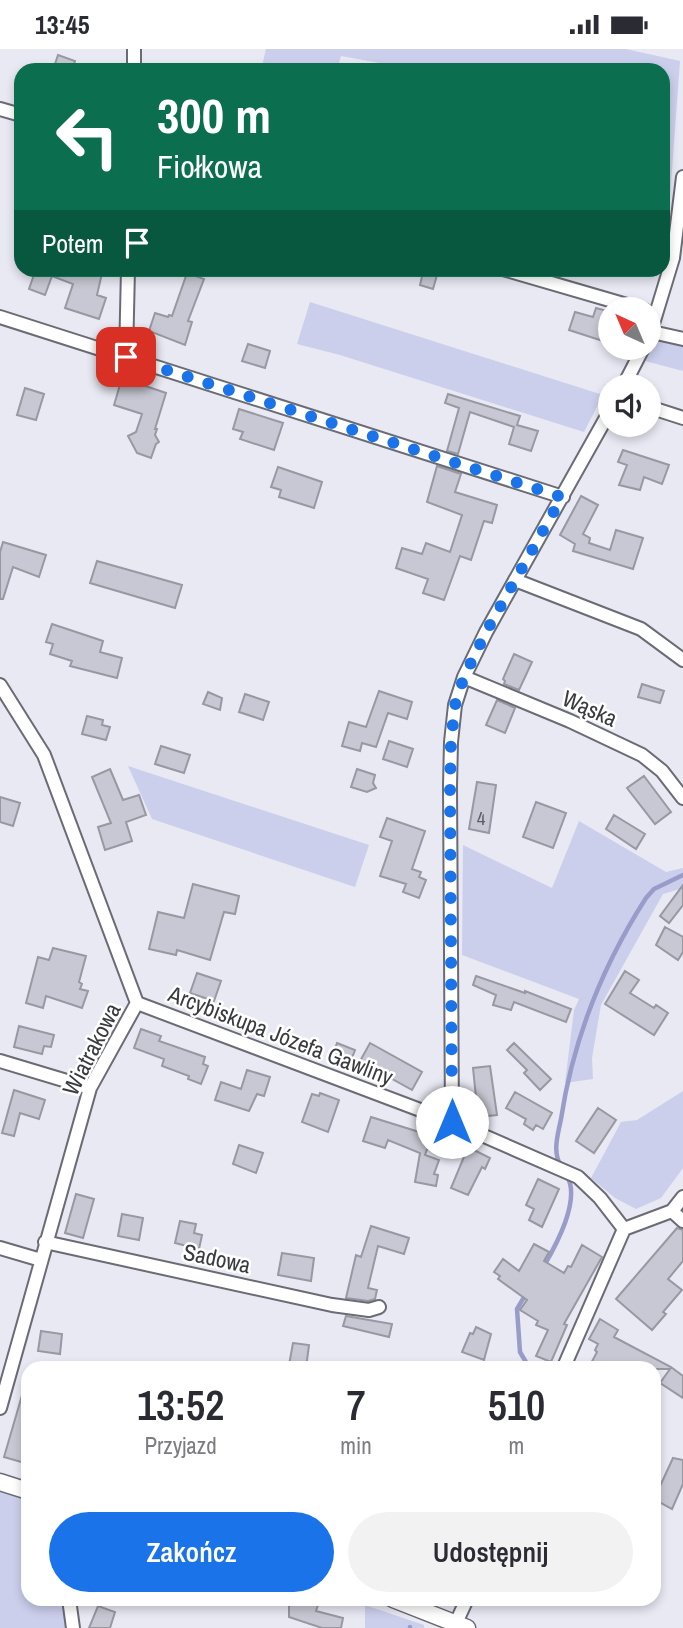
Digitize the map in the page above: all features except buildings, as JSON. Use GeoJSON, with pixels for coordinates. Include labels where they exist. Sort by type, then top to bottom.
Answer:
{"type":"FeatureCollection","features":[{"type":"Feature","properties":{"kind":"street"},"geometry":{"type":"LineString","coordinates":[[670,266],[683,177]]}},
{"type":"Feature","properties":{"kind":"street"},"geometry":{"type":"LineString","coordinates":[[126,357],[128,277]]}},
{"type":"Feature","properties":{"kind":"street"},"geometry":{"type":"LineString","coordinates":[[531,277],[599,297]]}},
{"type":"Feature","properties":{"kind":"street"},"geometry":{"type":"LineString","coordinates":[[659,297],[666,277]]}},
{"type":"Feature","properties":{"kind":"street"},"geometry":{"type":"LineString","coordinates":[[0,317],[562,497]]}},
{"type":"Feature","properties":{"kind":"street"},"geometry":{"type":"LineString","coordinates":[[662,336],[683,339]]}},
{"type":"Feature","properties":{"kind":"street"},"geometry":{"type":"LineString","coordinates":[[661,411],[683,418]]}},
{"type":"Feature","properties":{"kind":"street"},"geometry":{"type":"LineString","coordinates":[[452,1122],[451,742],[455,705],[464,677],[598,432]]}},
{"type":"Feature","properties":{"kind":"street"},"geometry":{"type":"LineString","coordinates":[[515,580],[641,629],[683,660]]}},
{"type":"Feature","properties":{"kind":"street","name":"Wąska"},"geometry":{"type":"LineString","coordinates":[[464,677],[570,721],[642,755],[662,771],[683,798]]}},
{"type":"Feature","properties":{"kind":"street","name":"Wiatrakowa"},"geometry":{"type":"LineString","coordinates":[[0,685],[44,755],[137,1003],[90,1088],[0,1408]]}},
{"type":"Feature","properties":{"kind":"street","name":"Arcybiskupa Józefa Gawliny"},"geometry":{"type":"LineString","coordinates":[[137,1003],[452,1122],[555,1166],[578,1177],[600,1198],[624,1229]]}},
{"type":"Feature","properties":{"kind":"street"},"geometry":{"type":"LineString","coordinates":[[0,1061],[90,1088]]}},
{"type":"Feature","properties":{"kind":"street"},"geometry":{"type":"LineString","coordinates":[[566,1361],[624,1229],[672,1211],[683,1196]]}},
{"type":"Feature","properties":{"kind":"street"},"geometry":{"type":"LineString","coordinates":[[672,1211],[683,1221]]}},
{"type":"Feature","properties":{"kind":"street","name":"Sadowa"},"geometry":{"type":"LineString","coordinates":[[45,1242],[332,1305],[369,1310],[379,1307]]}},
{"type":"Feature","properties":{"kind":"street"},"geometry":{"type":"LineString","coordinates":[[0,1248],[41,1259]]}},
{"type":"Feature","properties":{"kind":"street"},"geometry":{"type":"LineString","coordinates":[[0,1482],[21,1489]]}},
{"type":"Feature","properties":{"kind":"street"},"geometry":{"type":"LineString","coordinates":[[70,1606],[73,1628]]}},
{"type":"Feature","properties":{"kind":"street"},"geometry":{"type":"LineString","coordinates":[[411,1606],[462,1626],[466,1606]]}},
{"type":"Feature","properties":{"kind":"shaded area"},"geometry":{"type":"Polygon","coordinates":[[[266,49],[626,49],[680,61],[670,198],[670,63],[380,63],[341,56],[339,63],[263,63],[266,49]]]}},
{"type":"Feature","properties":{"kind":"shaded area"},"geometry":{"type":"Polygon","coordinates":[[[310,302],[598,393],[598,405],[584,432],[297,344],[310,302]]]}},
{"type":"Feature","properties":{"kind":"shaded area"},"geometry":{"type":"Polygon","coordinates":[[[662,340],[683,345],[683,371],[645,361],[662,361],[662,340]]]}},
{"type":"Feature","properties":{"kind":"shaded area"},"geometry":{"type":"Polygon","coordinates":[[[128,766],[369,845],[355,887],[152,819],[128,766]]]}},
{"type":"Feature","properties":{"kind":"shaded area"},"geometry":{"type":"Polygon","coordinates":[[[579,821],[666,872],[683,868],[683,888],[663,894],[601,1005],[592,1058],[593,1079],[565,1083],[574,1010],[579,999],[462,955],[463,845],[552,888],[579,821]]]}},
{"type":"Feature","properties":{"kind":"shaded area"},"geometry":{"type":"Polygon","coordinates":[[[683,1091],[683,1168],[661,1198],[636,1209],[615,1198],[591,1178],[621,1122],[637,1120],[683,1091]]]}},
{"type":"Feature","properties":{"kind":"shaded area"},"geometry":{"type":"Polygon","coordinates":[[[0,1490],[21,1495],[21,1606],[64,1606],[66,1628],[0,1628],[0,1490]]]}},
{"type":"Feature","properties":{"kind":"shaded area"},"geometry":{"type":"Polygon","coordinates":[[[365,1606],[424,1625],[424,1628],[365,1628],[365,1606]]]}},
{"type":"Feature","properties":{"kind":"waterway"},"geometry":{"type":"LineString","coordinates":[[561,1166],[556,1143],[566,1090],[582,1032],[603,977],[630,923],[646,898],[654,889],[683,875]]}},
{"type":"Feature","properties":{"kind":"waterway"},"geometry":{"type":"LineString","coordinates":[[544,1266],[560,1235],[569,1209],[571,1186],[567,1176]]}},
{"type":"Feature","properties":{"kind":"waterway"},"geometry":{"type":"LineString","coordinates":[[525,1361],[520,1352],[517,1309],[526,1294]]}},
{"type":"Feature","properties":{"kind":"route"},"geometry":{"type":"LineString","coordinates":[[126,357],[562,497],[486,632],[464,677],[455,705],[450,786],[452,1122]]}}]}
